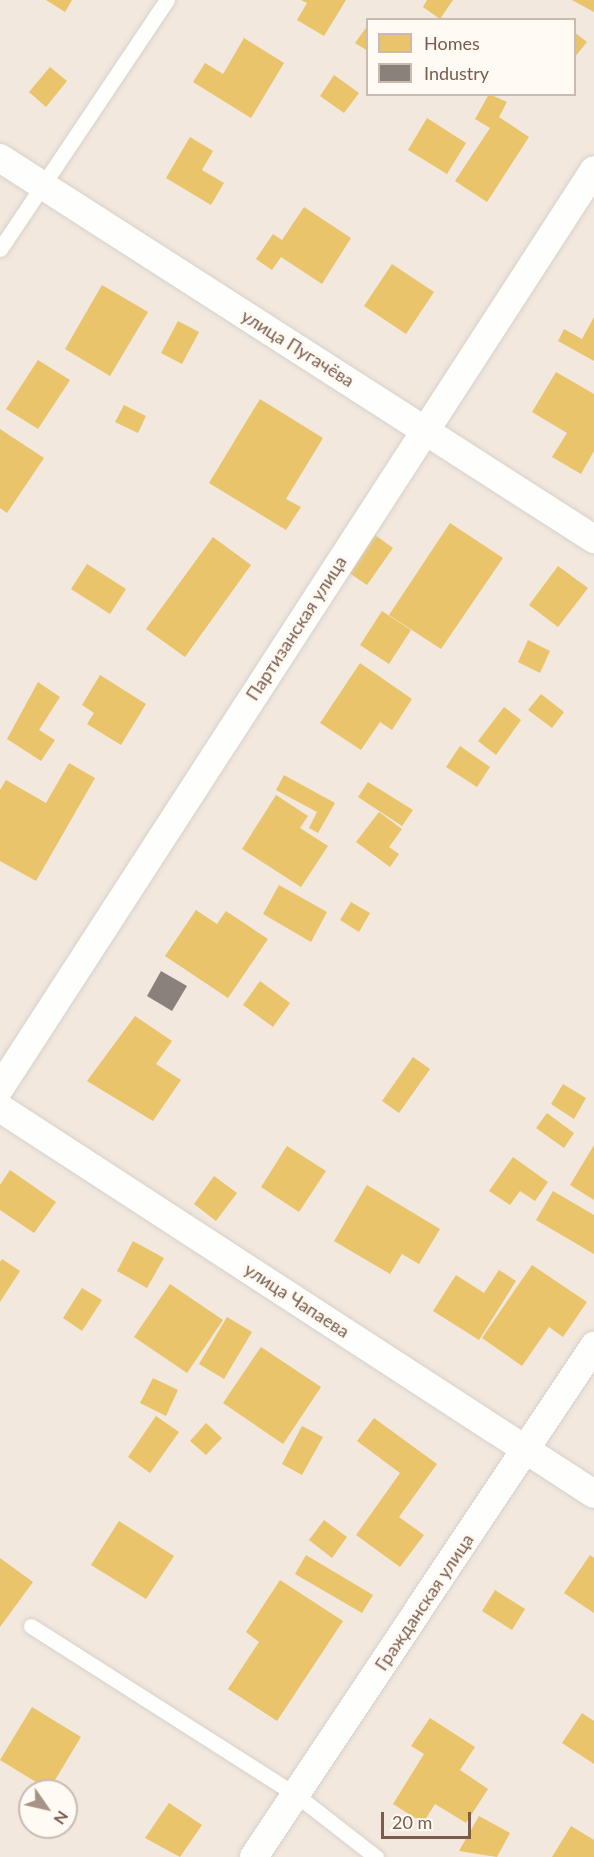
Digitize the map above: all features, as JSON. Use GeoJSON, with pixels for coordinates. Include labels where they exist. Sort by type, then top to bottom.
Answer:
{"type":"FeatureCollection","features":[{"type":"Feature","properties":{"kind":"street","name":"улица Пугачёва"},"geometry":{"type":"LineString","coordinates":[[0,158],[425,428],[594,539]]}},
{"type":"Feature","properties":{"kind":"street","name":"Партизанская улица"},"geometry":{"type":"LineString","coordinates":[[0,1088],[594,170]]}},
{"type":"Feature","properties":{"kind":"street","name":"улица Чапаева"},"geometry":{"type":"LineString","coordinates":[[0,1108],[594,1494]]}},
{"type":"Feature","properties":{"kind":"street","name":"Гражданская улица"},"geometry":{"type":"LineString","coordinates":[[254,1857],[594,1346]]}},
{"type":"Feature","properties":{"kind":"lane"},"geometry":{"type":"LineString","coordinates":[[0,249],[167,0]]}},
{"type":"Feature","properties":{"kind":"lane"},"geometry":{"type":"LineString","coordinates":[[32,1626],[295,1794],[376,1857]]}},
{"type":"Feature","properties":{"kind":"shaded area"},"geometry":{"type":"Polygon","coordinates":[[[0,0],[594,0],[594,1857],[0,1857],[0,0]]]}},
{"type":"Feature","properties":{"kind":"building: Homes"},"geometry":{"type":"Polygon","coordinates":[[[46,0],[72,0],[65,12],[46,0]]]}},
{"type":"Feature","properties":{"kind":"building: Homes"},"geometry":{"type":"Polygon","coordinates":[[[301,0],[346,0],[324,36],[297,20],[307,3],[301,0]]]}},
{"type":"Feature","properties":{"kind":"building: Homes"},"geometry":{"type":"Polygon","coordinates":[[[427,0],[453,0],[441,18],[423,7],[427,0]]]}},
{"type":"Feature","properties":{"kind":"building: Homes"},"geometry":{"type":"Polygon","coordinates":[[[572,0],[594,0],[594,12],[572,0]]]}},
{"type":"Feature","properties":{"kind":"building: Homes"},"geometry":{"type":"Polygon","coordinates":[[[366,28],[366,50],[355,43],[366,28]]]}},
{"type":"Feature","properties":{"kind":"building: Homes"},"geometry":{"type":"Polygon","coordinates":[[[576,34],[587,42],[576,56],[576,34]]]}},
{"type":"Feature","properties":{"kind":"building: Homes"},"geometry":{"type":"Polygon","coordinates":[[[244,38],[284,63],[251,118],[193,82],[205,63],[223,74],[244,38]]]}},
{"type":"Feature","properties":{"kind":"building: Homes"},"geometry":{"type":"Polygon","coordinates":[[[50,67],[67,81],[46,107],[29,92],[50,67]]]}},
{"type":"Feature","properties":{"kind":"building: Homes"},"geometry":{"type":"Polygon","coordinates":[[[334,75],[359,93],[344,113],[320,96],[334,75]]]}},
{"type":"Feature","properties":{"kind":"building: Homes"},"geometry":{"type":"Polygon","coordinates":[[[488,96],[494,96],[507,102],[499,117],[529,137],[487,202],[455,181],[490,128],[475,119],[488,96]]]}},
{"type":"Feature","properties":{"kind":"building: Homes"},"geometry":{"type":"Polygon","coordinates":[[[427,118],[466,143],[447,174],[408,150],[427,118]]]}},
{"type":"Feature","properties":{"kind":"building: Homes"},"geometry":{"type":"Polygon","coordinates":[[[190,137],[213,151],[202,170],[224,183],[211,205],[166,178],[190,137]]]}},
{"type":"Feature","properties":{"kind":"building: Homes"},"geometry":{"type":"Polygon","coordinates":[[[304,207],[351,238],[322,284],[281,257],[272,270],[256,259],[273,234],[282,240],[304,207]]]}},
{"type":"Feature","properties":{"kind":"building: Homes"},"geometry":{"type":"Polygon","coordinates":[[[392,264],[434,292],[406,334],[364,306],[392,264]]]}},
{"type":"Feature","properties":{"kind":"building: Homes"},"geometry":{"type":"Polygon","coordinates":[[[102,285],[148,312],[110,376],[65,349],[102,285]]]}},
{"type":"Feature","properties":{"kind":"building: Homes"},"geometry":{"type":"Polygon","coordinates":[[[594,317],[594,361],[558,341],[564,329],[582,339],[594,317]]]}},
{"type":"Feature","properties":{"kind":"building: Homes"},"geometry":{"type":"Polygon","coordinates":[[[178,321],[199,332],[182,364],[161,353],[178,321]]]}},
{"type":"Feature","properties":{"kind":"building: Homes"},"geometry":{"type":"Polygon","coordinates":[[[38,360],[70,380],[38,429],[6,409],[38,360]]]}},
{"type":"Feature","properties":{"kind":"building: Homes"},"geometry":{"type":"Polygon","coordinates":[[[556,372],[594,394],[594,451],[581,474],[552,457],[567,433],[532,412],[556,372]]]}},
{"type":"Feature","properties":{"kind":"building: Homes"},"geometry":{"type":"Polygon","coordinates":[[[260,399],[323,438],[286,499],[301,507],[286,530],[209,483],[260,399]]]}},
{"type":"Feature","properties":{"kind":"building: Homes"},"geometry":{"type":"Polygon","coordinates":[[[124,405],[146,416],[138,433],[115,422],[124,405]]]}},
{"type":"Feature","properties":{"kind":"building: Homes"},"geometry":{"type":"Polygon","coordinates":[[[0,429],[44,458],[7,513],[0,508],[0,429]]]}},
{"type":"Feature","properties":{"kind":"building: Homes"},"geometry":{"type":"Polygon","coordinates":[[[450,523],[503,558],[441,649],[389,615],[450,523]]]}},
{"type":"Feature","properties":{"kind":"building: Homes"},"geometry":{"type":"Polygon","coordinates":[[[368,530],[393,548],[367,585],[342,568],[368,530]]]}},
{"type":"Feature","properties":{"kind":"building: Homes"},"geometry":{"type":"Polygon","coordinates":[[[213,537],[251,565],[185,657],[146,629],[213,537]]]}},
{"type":"Feature","properties":{"kind":"building: Homes"},"geometry":{"type":"Polygon","coordinates":[[[87,564],[126,589],[110,614],[71,589],[87,564]]]}},
{"type":"Feature","properties":{"kind":"building: Homes"},"geometry":{"type":"Polygon","coordinates":[[[558,566],[588,588],[558,627],[529,605],[558,566]]]}},
{"type":"Feature","properties":{"kind":"building: Homes"},"geometry":{"type":"Polygon","coordinates":[[[382,611],[411,630],[389,664],[360,645],[382,611]]]}},
{"type":"Feature","properties":{"kind":"building: Homes"},"geometry":{"type":"Polygon","coordinates":[[[528,640],[550,651],[540,673],[518,662],[528,640]]]}},
{"type":"Feature","properties":{"kind":"building: Homes"},"geometry":{"type":"Polygon","coordinates":[[[360,663],[412,699],[392,730],[380,722],[361,750],[320,723],[360,663]]]}},
{"type":"Feature","properties":{"kind":"building: Homes"},"geometry":{"type":"Polygon","coordinates":[[[100,675],[146,704],[121,745],[87,724],[94,713],[82,705],[100,675]]]}},
{"type":"Feature","properties":{"kind":"building: Homes"},"geometry":{"type":"Polygon","coordinates":[[[38,682],[60,697],[39,730],[55,740],[41,761],[7,739],[38,682]]]}},
{"type":"Feature","properties":{"kind":"building: Homes"},"geometry":{"type":"Polygon","coordinates":[[[541,694],[564,712],[552,728],[528,710],[541,694]]]}},
{"type":"Feature","properties":{"kind":"building: Homes"},"geometry":{"type":"Polygon","coordinates":[[[504,707],[521,720],[496,755],[478,741],[504,707]]]}},
{"type":"Feature","properties":{"kind":"building: Homes"},"geometry":{"type":"Polygon","coordinates":[[[460,746],[490,767],[477,787],[446,767],[460,746]]]}},
{"type":"Feature","properties":{"kind":"building: Homes"},"geometry":{"type":"Polygon","coordinates":[[[69,763],[95,778],[36,881],[0,861],[0,790],[6,780],[46,803],[69,763]]]}},
{"type":"Feature","properties":{"kind":"building: Homes"},"geometry":{"type":"Polygon","coordinates":[[[284,775],[335,803],[318,833],[309,828],[317,812],[276,790],[284,775]]]}},
{"type":"Feature","properties":{"kind":"building: Homes"},"geometry":{"type":"Polygon","coordinates":[[[368,782],[413,810],[402,826],[358,797],[368,782]]]}},
{"type":"Feature","properties":{"kind":"building: Homes"},"geometry":{"type":"Polygon","coordinates":[[[276,795],[308,816],[300,828],[328,846],[301,887],[242,849],[276,795]]]}},
{"type":"Feature","properties":{"kind":"building: Homes"},"geometry":{"type":"Polygon","coordinates":[[[379,812],[402,829],[389,847],[399,854],[390,867],[356,842],[379,812]]]}},
{"type":"Feature","properties":{"kind":"building: Homes"},"geometry":{"type":"Polygon","coordinates":[[[279,885],[327,912],[311,942],[263,914],[279,885]]]}},
{"type":"Feature","properties":{"kind":"building: Homes"},"geometry":{"type":"Polygon","coordinates":[[[351,902],[370,913],[359,932],[340,920],[351,902]]]}},
{"type":"Feature","properties":{"kind":"building: Homes"},"geometry":{"type":"Polygon","coordinates":[[[196,910],[217,924],[226,911],[268,939],[228,998],[165,956],[196,910]]]}},
{"type":"Feature","properties":{"kind":"building: Homes"},"geometry":{"type":"Polygon","coordinates":[[[260,981],[290,1003],[273,1027],[243,1005],[260,981]]]}},
{"type":"Feature","properties":{"kind":"building: Homes"},"geometry":{"type":"Polygon","coordinates":[[[135,1016],[172,1041],[156,1064],[181,1080],[153,1121],[87,1081],[135,1016]]]}},
{"type":"Feature","properties":{"kind":"building: Homes"},"geometry":{"type":"Polygon","coordinates":[[[413,1057],[430,1069],[399,1113],[382,1101],[413,1057]]]}},
{"type":"Feature","properties":{"kind":"building: Homes"},"geometry":{"type":"Polygon","coordinates":[[[563,1084],[586,1098],[574,1119],[551,1104],[563,1084]]]}},
{"type":"Feature","properties":{"kind":"building: Homes"},"geometry":{"type":"Polygon","coordinates":[[[547,1113],[574,1133],[564,1148],[536,1128],[547,1113]]]}},
{"type":"Feature","properties":{"kind":"building: Homes"},"geometry":{"type":"Polygon","coordinates":[[[594,1145],[594,1200],[570,1185],[594,1145]]]}},
{"type":"Feature","properties":{"kind":"building: Homes"},"geometry":{"type":"Polygon","coordinates":[[[287,1146],[326,1171],[299,1212],[261,1187],[287,1146]]]}},
{"type":"Feature","properties":{"kind":"building: Homes"},"geometry":{"type":"Polygon","coordinates":[[[513,1157],[548,1182],[535,1201],[520,1191],[510,1205],[489,1191],[513,1157]]]}},
{"type":"Feature","properties":{"kind":"building: Homes"},"geometry":{"type":"Polygon","coordinates":[[[10,1170],[56,1202],[34,1233],[0,1210],[0,1185],[10,1170]]]}},
{"type":"Feature","properties":{"kind":"building: Homes"},"geometry":{"type":"Polygon","coordinates":[[[214,1176],[237,1193],[216,1221],[194,1204],[214,1176]]]}},
{"type":"Feature","properties":{"kind":"building: Homes"},"geometry":{"type":"Polygon","coordinates":[[[367,1185],[440,1229],[419,1264],[402,1254],[390,1274],[334,1241],[367,1185]]]}},
{"type":"Feature","properties":{"kind":"building: Homes"},"geometry":{"type":"Polygon","coordinates":[[[553,1191],[594,1215],[594,1254],[536,1220],[553,1191]]]}},
{"type":"Feature","properties":{"kind":"building: Homes"},"geometry":{"type":"Polygon","coordinates":[[[133,1241],[164,1258],[147,1288],[117,1271],[133,1241]]]}},
{"type":"Feature","properties":{"kind":"building: Homes"},"geometry":{"type":"Polygon","coordinates":[[[2,1259],[20,1271],[0,1302],[0,1262],[2,1259]]]}},
{"type":"Feature","properties":{"kind":"building: Homes"},"geometry":{"type":"Polygon","coordinates":[[[532,1265],[587,1302],[563,1337],[549,1327],[522,1366],[482,1338],[532,1265]]]}},
{"type":"Feature","properties":{"kind":"building: Homes"},"geometry":{"type":"Polygon","coordinates":[[[499,1270],[516,1281],[479,1340],[433,1311],[456,1275],[484,1293],[499,1270]]]}},
{"type":"Feature","properties":{"kind":"building: Homes"},"geometry":{"type":"Polygon","coordinates":[[[170,1284],[223,1320],[187,1373],[134,1337],[170,1284]]]}},
{"type":"Feature","properties":{"kind":"building: Homes"},"geometry":{"type":"Polygon","coordinates":[[[82,1288],[102,1300],[82,1331],[63,1318],[82,1288]]]}},
{"type":"Feature","properties":{"kind":"building: Homes"},"geometry":{"type":"Polygon","coordinates":[[[227,1317],[252,1332],[224,1379],[199,1364],[227,1317]]]}},
{"type":"Feature","properties":{"kind":"building: Homes"},"geometry":{"type":"Polygon","coordinates":[[[261,1347],[321,1387],[283,1444],[223,1403],[261,1347]]]}},
{"type":"Feature","properties":{"kind":"building: Homes"},"geometry":{"type":"Polygon","coordinates":[[[153,1378],[178,1390],[166,1416],[140,1403],[153,1378]]]}},
{"type":"Feature","properties":{"kind":"building: Homes"},"geometry":{"type":"Polygon","coordinates":[[[156,1416],[179,1432],[150,1473],[128,1457],[156,1416]]]}},
{"type":"Feature","properties":{"kind":"building: Homes"},"geometry":{"type":"Polygon","coordinates":[[[374,1418],[437,1464],[399,1517],[424,1535],[400,1567],[356,1535],[400,1473],[357,1441],[374,1418]]]}},
{"type":"Feature","properties":{"kind":"building: Homes"},"geometry":{"type":"Polygon","coordinates":[[[206,1423],[222,1438],[206,1455],[190,1441],[206,1423]]]}},
{"type":"Feature","properties":{"kind":"building: Homes"},"geometry":{"type":"Polygon","coordinates":[[[302,1426],[323,1437],[302,1475],[282,1464],[302,1426]]]}},
{"type":"Feature","properties":{"kind":"building: Homes"},"geometry":{"type":"Polygon","coordinates":[[[324,1520],[347,1537],[332,1558],[309,1540],[324,1520]]]}},
{"type":"Feature","properties":{"kind":"building: Homes"},"geometry":{"type":"Polygon","coordinates":[[[119,1521],[174,1556],[146,1599],[91,1565],[119,1521]]]}},
{"type":"Feature","properties":{"kind":"building: Homes"},"geometry":{"type":"Polygon","coordinates":[[[306,1555],[373,1595],[362,1613],[295,1574],[306,1555]]]}},
{"type":"Feature","properties":{"kind":"building: Homes"},"geometry":{"type":"Polygon","coordinates":[[[590,1555],[594,1558],[594,1613],[564,1593],[590,1555]]]}},
{"type":"Feature","properties":{"kind":"building: Homes"},"geometry":{"type":"Polygon","coordinates":[[[0,1558],[33,1582],[0,1627],[0,1558]]]}},
{"type":"Feature","properties":{"kind":"building: Homes"},"geometry":{"type":"Polygon","coordinates":[[[280,1580],[343,1621],[277,1721],[228,1689],[259,1642],[246,1632],[280,1580]]]}},
{"type":"Feature","properties":{"kind":"building: Homes"},"geometry":{"type":"Polygon","coordinates":[[[495,1590],[525,1609],[512,1630],[482,1611],[495,1590]]]}},
{"type":"Feature","properties":{"kind":"building: Homes"},"geometry":{"type":"Polygon","coordinates":[[[32,1707],[81,1737],[56,1779],[31,1779],[0,1760],[32,1707]]]}},
{"type":"Feature","properties":{"kind":"building: Homes"},"geometry":{"type":"Polygon","coordinates":[[[582,1713],[594,1721],[594,1764],[562,1743],[582,1713]]]}},
{"type":"Feature","properties":{"kind":"building: Homes"},"geometry":{"type":"Polygon","coordinates":[[[430,1718],[475,1747],[460,1770],[488,1789],[466,1823],[435,1804],[423,1823],[393,1804],[424,1754],[411,1746],[430,1718]]]}},
{"type":"Feature","properties":{"kind":"building: Homes"},"geometry":{"type":"Polygon","coordinates":[[[169,1803],[202,1825],[180,1857],[145,1838],[169,1803]]]}},
{"type":"Feature","properties":{"kind":"building: Homes"},"geometry":{"type":"Polygon","coordinates":[[[479,1816],[510,1833],[497,1857],[459,1851],[479,1816]]]}},
{"type":"Feature","properties":{"kind":"building: Homes"},"geometry":{"type":"Polygon","coordinates":[[[571,1826],[594,1840],[594,1857],[552,1857],[571,1826]]]}},
{"type":"Feature","properties":{"kind":"building: Industry"},"geometry":{"type":"Polygon","coordinates":[[[161,971],[187,986],[172,1011],[147,996],[161,971]]]}}]}
